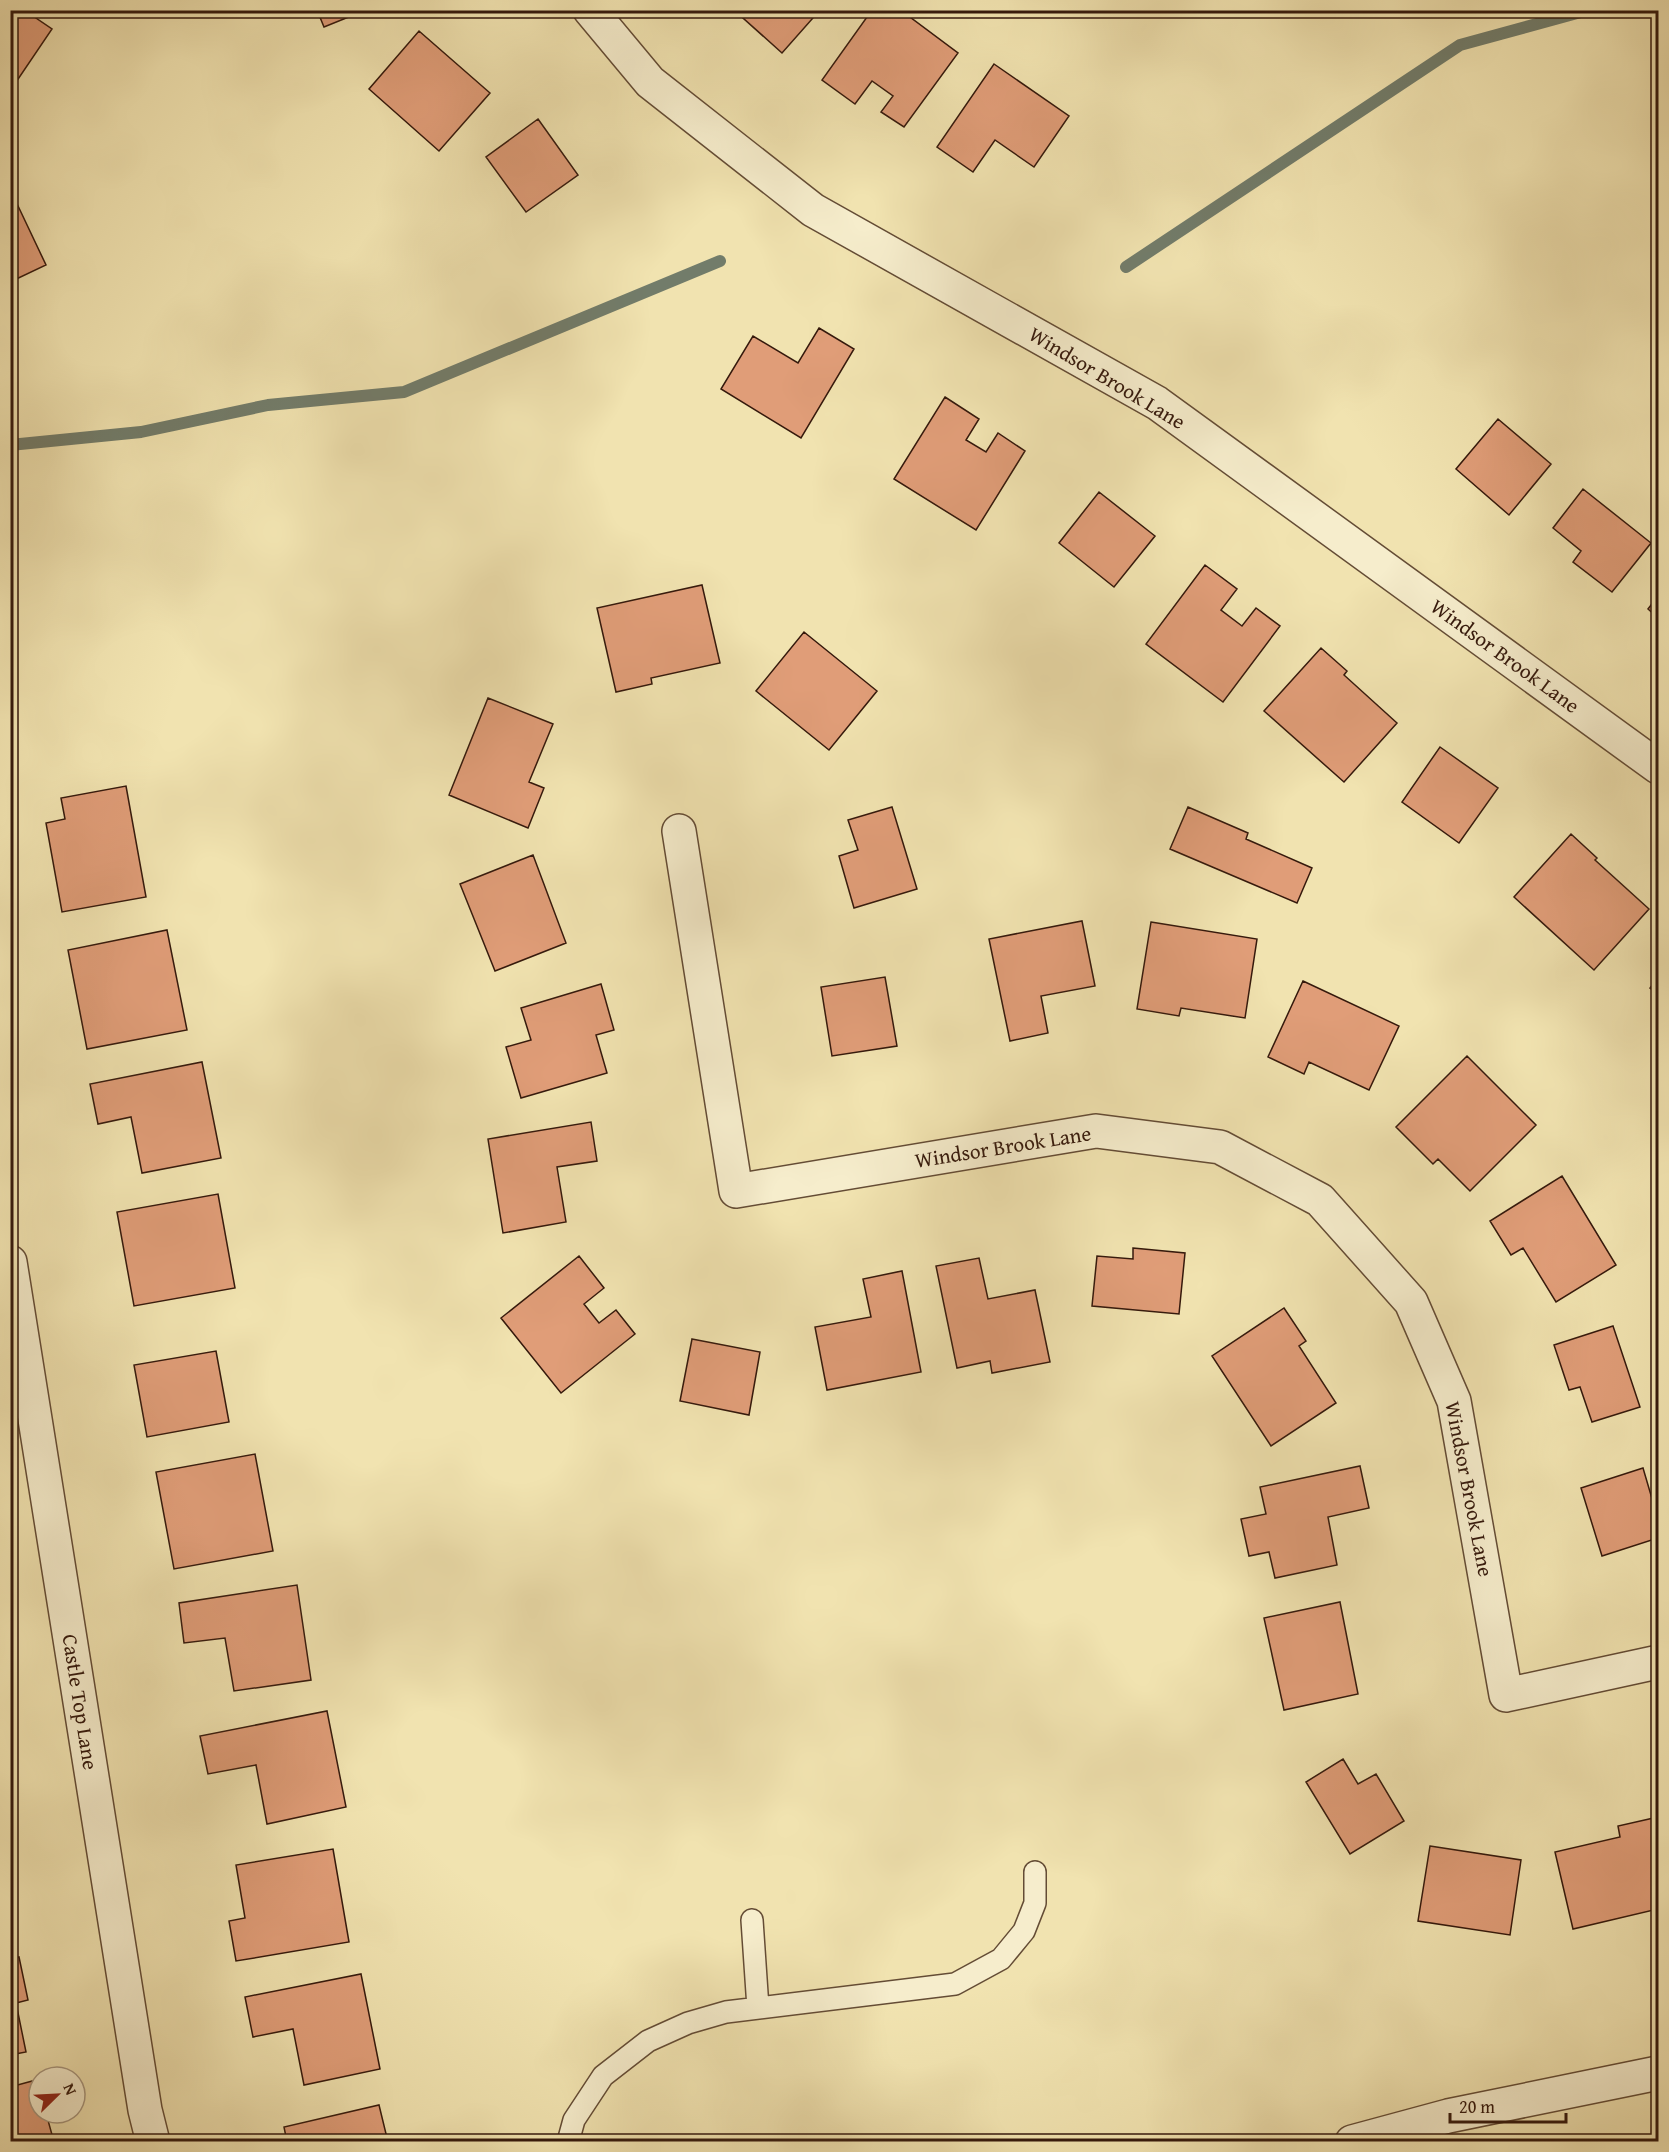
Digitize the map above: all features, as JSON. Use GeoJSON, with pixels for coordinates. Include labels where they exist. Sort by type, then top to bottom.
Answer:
{"type":"FeatureCollection","features":[{"type":"Feature","properties":{"kind":"street","name":"Windsor Brook Lane"},"geometry":{"type":"LineString","coordinates":[[590,10],[650,82],[813,210],[1157,403],[1659,767]]}},
{"type":"Feature","properties":{"kind":"street","name":"Windsor Brook Lane"},"geometry":{"type":"LineString","coordinates":[[679,831],[736,1191],[1096,1131],[1220,1147],[1320,1200],[1412,1302],[1454,1401],[1506,1695],[1659,1662]]}},
{"type":"Feature","properties":{"kind":"street","name":"Castle Top Lane"},"geometry":{"type":"LineString","coordinates":[[11,1266],[145,2110],[153,2142]]}},
{"type":"Feature","properties":{"kind":"street"},"geometry":{"type":"LineString","coordinates":[[1352,2142],[1448,2116],[1659,2073]]}},
{"type":"Feature","properties":{"kind":"lane"},"geometry":{"type":"LineString","coordinates":[[568,2142],[574,2120],[603,2076],[648,2041],[688,2023],[726,2012],[955,1984],[1001,1959],[1024,1931],[1035,1903],[1035,1872]]}},
{"type":"Feature","properties":{"kind":"lane"},"geometry":{"type":"LineString","coordinates":[[752,1920],[758,2008]]}},
{"type":"Feature","properties":{"kind":"building"},"geometry":{"type":"Polygon","coordinates":[[[10,10],[24,10],[52,29],[10,91],[10,10]]]}},
{"type":"Feature","properties":{"kind":"building"},"geometry":{"type":"Polygon","coordinates":[[[317,10],[366,10],[324,27],[317,10]]]}},
{"type":"Feature","properties":{"kind":"building"},"geometry":{"type":"Polygon","coordinates":[[[734,10],[820,10],[782,53],[734,10]]]}},
{"type":"Feature","properties":{"kind":"building"},"geometry":{"type":"Polygon","coordinates":[[[872,10],[915,10],[910,17],[958,53],[904,127],[881,112],[893,96],[872,81],[855,104],[822,80],[872,10]]]}},
{"type":"Feature","properties":{"kind":"building"},"geometry":{"type":"Polygon","coordinates":[[[419,31],[490,93],[439,151],[369,89],[419,31]]]}},
{"type":"Feature","properties":{"kind":"building"},"geometry":{"type":"Polygon","coordinates":[[[994,64],[1069,116],[1034,167],[995,140],[973,172],[937,147],[994,64]]]}},
{"type":"Feature","properties":{"kind":"building"},"geometry":{"type":"Polygon","coordinates":[[[538,119],[578,175],[526,212],[486,157],[538,119]]]}},
{"type":"Feature","properties":{"kind":"building"},"geometry":{"type":"Polygon","coordinates":[[[10,189],[46,265],[10,282],[10,189]]]}},
{"type":"Feature","properties":{"kind":"building"},"geometry":{"type":"Polygon","coordinates":[[[819,328],[854,349],[801,438],[721,389],[753,336],[798,363],[819,328]]]}},
{"type":"Feature","properties":{"kind":"building"},"geometry":{"type":"Polygon","coordinates":[[[945,397],[979,419],[966,440],[986,452],[998,433],[1025,451],[976,530],[894,479],[945,397]]]}},
{"type":"Feature","properties":{"kind":"building"},"geometry":{"type":"Polygon","coordinates":[[[1498,419],[1551,464],[1509,515],[1456,469],[1498,419]]]}},
{"type":"Feature","properties":{"kind":"building"},"geometry":{"type":"Polygon","coordinates":[[[1583,489],[1651,543],[1612,592],[1573,562],[1581,551],[1553,528],[1583,489]]]}},
{"type":"Feature","properties":{"kind":"building"},"geometry":{"type":"Polygon","coordinates":[[[1099,492],[1155,536],[1114,587],[1059,543],[1099,492]]]}},
{"type":"Feature","properties":{"kind":"building"},"geometry":{"type":"Polygon","coordinates":[[[1205,565],[1237,589],[1221,610],[1242,626],[1256,608],[1280,626],[1223,702],[1146,644],[1205,565]]]}},
{"type":"Feature","properties":{"kind":"building"},"geometry":{"type":"Polygon","coordinates":[[[702,585],[720,663],[651,678],[652,684],[616,692],[597,608],[702,585]]]}},
{"type":"Feature","properties":{"kind":"building"},"geometry":{"type":"Polygon","coordinates":[[[1658,596],[1658,618],[1648,609],[1658,596]]]}},
{"type":"Feature","properties":{"kind":"building"},"geometry":{"type":"Polygon","coordinates":[[[804,632],[877,691],[829,750],[756,691],[804,632]]]}},
{"type":"Feature","properties":{"kind":"building"},"geometry":{"type":"Polygon","coordinates":[[[1321,648],[1347,671],[1344,675],[1397,723],[1344,782],[1264,711],[1321,648]]]}},
{"type":"Feature","properties":{"kind":"building"},"geometry":{"type":"Polygon","coordinates":[[[488,698],[553,724],[529,782],[544,788],[528,828],[449,795],[488,698]]]}},
{"type":"Feature","properties":{"kind":"building"},"geometry":{"type":"Polygon","coordinates":[[[1440,747],[1498,788],[1459,843],[1402,802],[1440,747]]]}},
{"type":"Feature","properties":{"kind":"building"},"geometry":{"type":"Polygon","coordinates":[[[126,786],[146,897],[62,912],[46,823],[65,819],[61,798],[126,786]]]}},
{"type":"Feature","properties":{"kind":"building"},"geometry":{"type":"Polygon","coordinates":[[[892,807],[917,889],[854,908],[839,856],[858,850],[848,820],[892,807]]]}},
{"type":"Feature","properties":{"kind":"building"},"geometry":{"type":"Polygon","coordinates":[[[1188,807],[1248,833],[1246,839],[1312,868],[1297,903],[1170,849],[1188,807]]]}},
{"type":"Feature","properties":{"kind":"building"},"geometry":{"type":"Polygon","coordinates":[[[1571,834],[1597,858],[1595,860],[1649,909],[1594,970],[1514,897],[1571,834]]]}},
{"type":"Feature","properties":{"kind":"building"},"geometry":{"type":"Polygon","coordinates":[[[533,855],[566,943],[495,971],[460,884],[533,855]]]}},
{"type":"Feature","properties":{"kind":"building"},"geometry":{"type":"Polygon","coordinates":[[[1082,921],[1095,986],[1041,996],[1048,1033],[1010,1041],[989,939],[1082,921]]]}},
{"type":"Feature","properties":{"kind":"building"},"geometry":{"type":"Polygon","coordinates":[[[1151,922],[1257,939],[1245,1018],[1181,1008],[1179,1016],[1137,1009],[1151,922]]]}},
{"type":"Feature","properties":{"kind":"building"},"geometry":{"type":"Polygon","coordinates":[[[167,930],[187,1030],[87,1049],[68,950],[167,930]]]}},
{"type":"Feature","properties":{"kind":"building"},"geometry":{"type":"Polygon","coordinates":[[[885,977],[897,1046],[832,1056],[821,987],[885,977]]]}},
{"type":"Feature","properties":{"kind":"building"},"geometry":{"type":"Polygon","coordinates":[[[1658,977],[1658,994],[1650,988],[1658,977]]]}},
{"type":"Feature","properties":{"kind":"building"},"geometry":{"type":"Polygon","coordinates":[[[1303,981],[1399,1026],[1369,1090],[1309,1062],[1304,1074],[1268,1057],[1303,981]]]}},
{"type":"Feature","properties":{"kind":"building"},"geometry":{"type":"Polygon","coordinates":[[[601,984],[614,1030],[596,1035],[607,1073],[521,1098],[506,1047],[531,1040],[521,1008],[601,984]]]}},
{"type":"Feature","properties":{"kind":"building"},"geometry":{"type":"Polygon","coordinates":[[[1467,1056],[1536,1125],[1470,1191],[1438,1159],[1433,1164],[1396,1127],[1467,1056]]]}},
{"type":"Feature","properties":{"kind":"building"},"geometry":{"type":"Polygon","coordinates":[[[202,1062],[221,1158],[142,1173],[131,1117],[98,1124],[90,1084],[202,1062]]]}},
{"type":"Feature","properties":{"kind":"building"},"geometry":{"type":"Polygon","coordinates":[[[591,1122],[597,1161],[557,1167],[566,1222],[503,1233],[488,1139],[591,1122]]]}},
{"type":"Feature","properties":{"kind":"building"},"geometry":{"type":"Polygon","coordinates":[[[1562,1176],[1616,1265],[1556,1302],[1523,1248],[1511,1255],[1490,1221],[1562,1176]]]}},
{"type":"Feature","properties":{"kind":"building"},"geometry":{"type":"Polygon","coordinates":[[[218,1194],[235,1288],[134,1306],[117,1212],[218,1194]]]}},
{"type":"Feature","properties":{"kind":"building"},"geometry":{"type":"Polygon","coordinates":[[[1133,1248],[1185,1253],[1179,1314],[1092,1306],[1097,1256],[1133,1259],[1133,1248]]]}},
{"type":"Feature","properties":{"kind":"building"},"geometry":{"type":"Polygon","coordinates":[[[579,1256],[604,1288],[584,1304],[599,1323],[616,1310],[635,1334],[561,1393],[501,1318],[579,1256]]]}},
{"type":"Feature","properties":{"kind":"building"},"geometry":{"type":"Polygon","coordinates":[[[979,1258],[988,1299],[1035,1290],[1050,1362],[992,1373],[990,1361],[957,1368],[936,1266],[979,1258]]]}},
{"type":"Feature","properties":{"kind":"building"},"geometry":{"type":"Polygon","coordinates":[[[902,1271],[921,1372],[827,1390],[815,1327],[871,1317],[863,1279],[902,1271]]]}},
{"type":"Feature","properties":{"kind":"building"},"geometry":{"type":"Polygon","coordinates":[[[1284,1308],[1306,1341],[1299,1346],[1336,1403],[1271,1446],[1212,1356],[1284,1308]]]}},
{"type":"Feature","properties":{"kind":"building"},"geometry":{"type":"Polygon","coordinates":[[[1613,1326],[1640,1407],[1592,1422],[1580,1387],[1569,1390],[1554,1345],[1613,1326]]]}},
{"type":"Feature","properties":{"kind":"building"},"geometry":{"type":"Polygon","coordinates":[[[692,1339],[760,1352],[749,1415],[680,1401],[692,1339]]]}},
{"type":"Feature","properties":{"kind":"building"},"geometry":{"type":"Polygon","coordinates":[[[216,1351],[229,1422],[147,1437],[134,1365],[216,1351]]]}},
{"type":"Feature","properties":{"kind":"building"},"geometry":{"type":"Polygon","coordinates":[[[255,1454],[273,1551],[174,1569],[156,1472],[255,1454]]]}},
{"type":"Feature","properties":{"kind":"building"},"geometry":{"type":"Polygon","coordinates":[[[1360,1466],[1369,1508],[1328,1517],[1337,1565],[1275,1578],[1269,1552],[1249,1556],[1241,1519],[1266,1514],[1260,1487],[1360,1466]]]}},
{"type":"Feature","properties":{"kind":"building"},"geometry":{"type":"Polygon","coordinates":[[[1643,1468],[1658,1519],[1658,1538],[1602,1556],[1581,1488],[1643,1468]]]}},
{"type":"Feature","properties":{"kind":"building"},"geometry":{"type":"Polygon","coordinates":[[[297,1585],[311,1680],[234,1691],[225,1638],[184,1643],[179,1603],[297,1585]]]}},
{"type":"Feature","properties":{"kind":"building"},"geometry":{"type":"Polygon","coordinates":[[[1340,1602],[1358,1694],[1284,1710],[1264,1618],[1340,1602]]]}},
{"type":"Feature","properties":{"kind":"building"},"geometry":{"type":"Polygon","coordinates":[[[327,1711],[346,1807],[267,1824],[256,1765],[208,1774],[200,1736],[327,1711]]]}},
{"type":"Feature","properties":{"kind":"building"},"geometry":{"type":"Polygon","coordinates":[[[1343,1759],[1358,1784],[1376,1774],[1404,1821],[1350,1854],[1306,1782],[1343,1759]]]}},
{"type":"Feature","properties":{"kind":"building"},"geometry":{"type":"Polygon","coordinates":[[[1658,1817],[1658,1909],[1573,1929],[1555,1852],[1620,1837],[1618,1826],[1658,1817]]]}},
{"type":"Feature","properties":{"kind":"building"},"geometry":{"type":"Polygon","coordinates":[[[1430,1846],[1521,1860],[1510,1935],[1418,1921],[1430,1846]]]}},
{"type":"Feature","properties":{"kind":"building"},"geometry":{"type":"Polygon","coordinates":[[[333,1849],[349,1942],[236,1961],[229,1921],[245,1918],[236,1865],[333,1849]]]}},
{"type":"Feature","properties":{"kind":"building"},"geometry":{"type":"Polygon","coordinates":[[[19,1957],[28,2000],[16,2003],[26,2052],[10,2055],[10,1959],[19,1957]]]}},
{"type":"Feature","properties":{"kind":"building"},"geometry":{"type":"Polygon","coordinates":[[[361,1974],[380,2069],[304,2085],[293,2029],[253,2037],[245,1997],[361,1974]]]}},
{"type":"Feature","properties":{"kind":"building"},"geometry":{"type":"Polygon","coordinates":[[[27,2082],[27,2125],[49,2125],[54,2142],[10,2142],[10,2087],[27,2082]]]}},
{"type":"Feature","properties":{"kind":"building"},"geometry":{"type":"Polygon","coordinates":[[[379,2105],[388,2142],[287,2142],[284,2127],[379,2105]]]}},
{"type":"Feature","properties":{"kind":"waterway"},"geometry":{"type":"LineString","coordinates":[[1126,267],[1460,45],[1588,10]]}},
{"type":"Feature","properties":{"kind":"waterway"},"geometry":{"type":"LineString","coordinates":[[10,445],[141,432],[268,405],[404,392],[720,261]]}}]}
